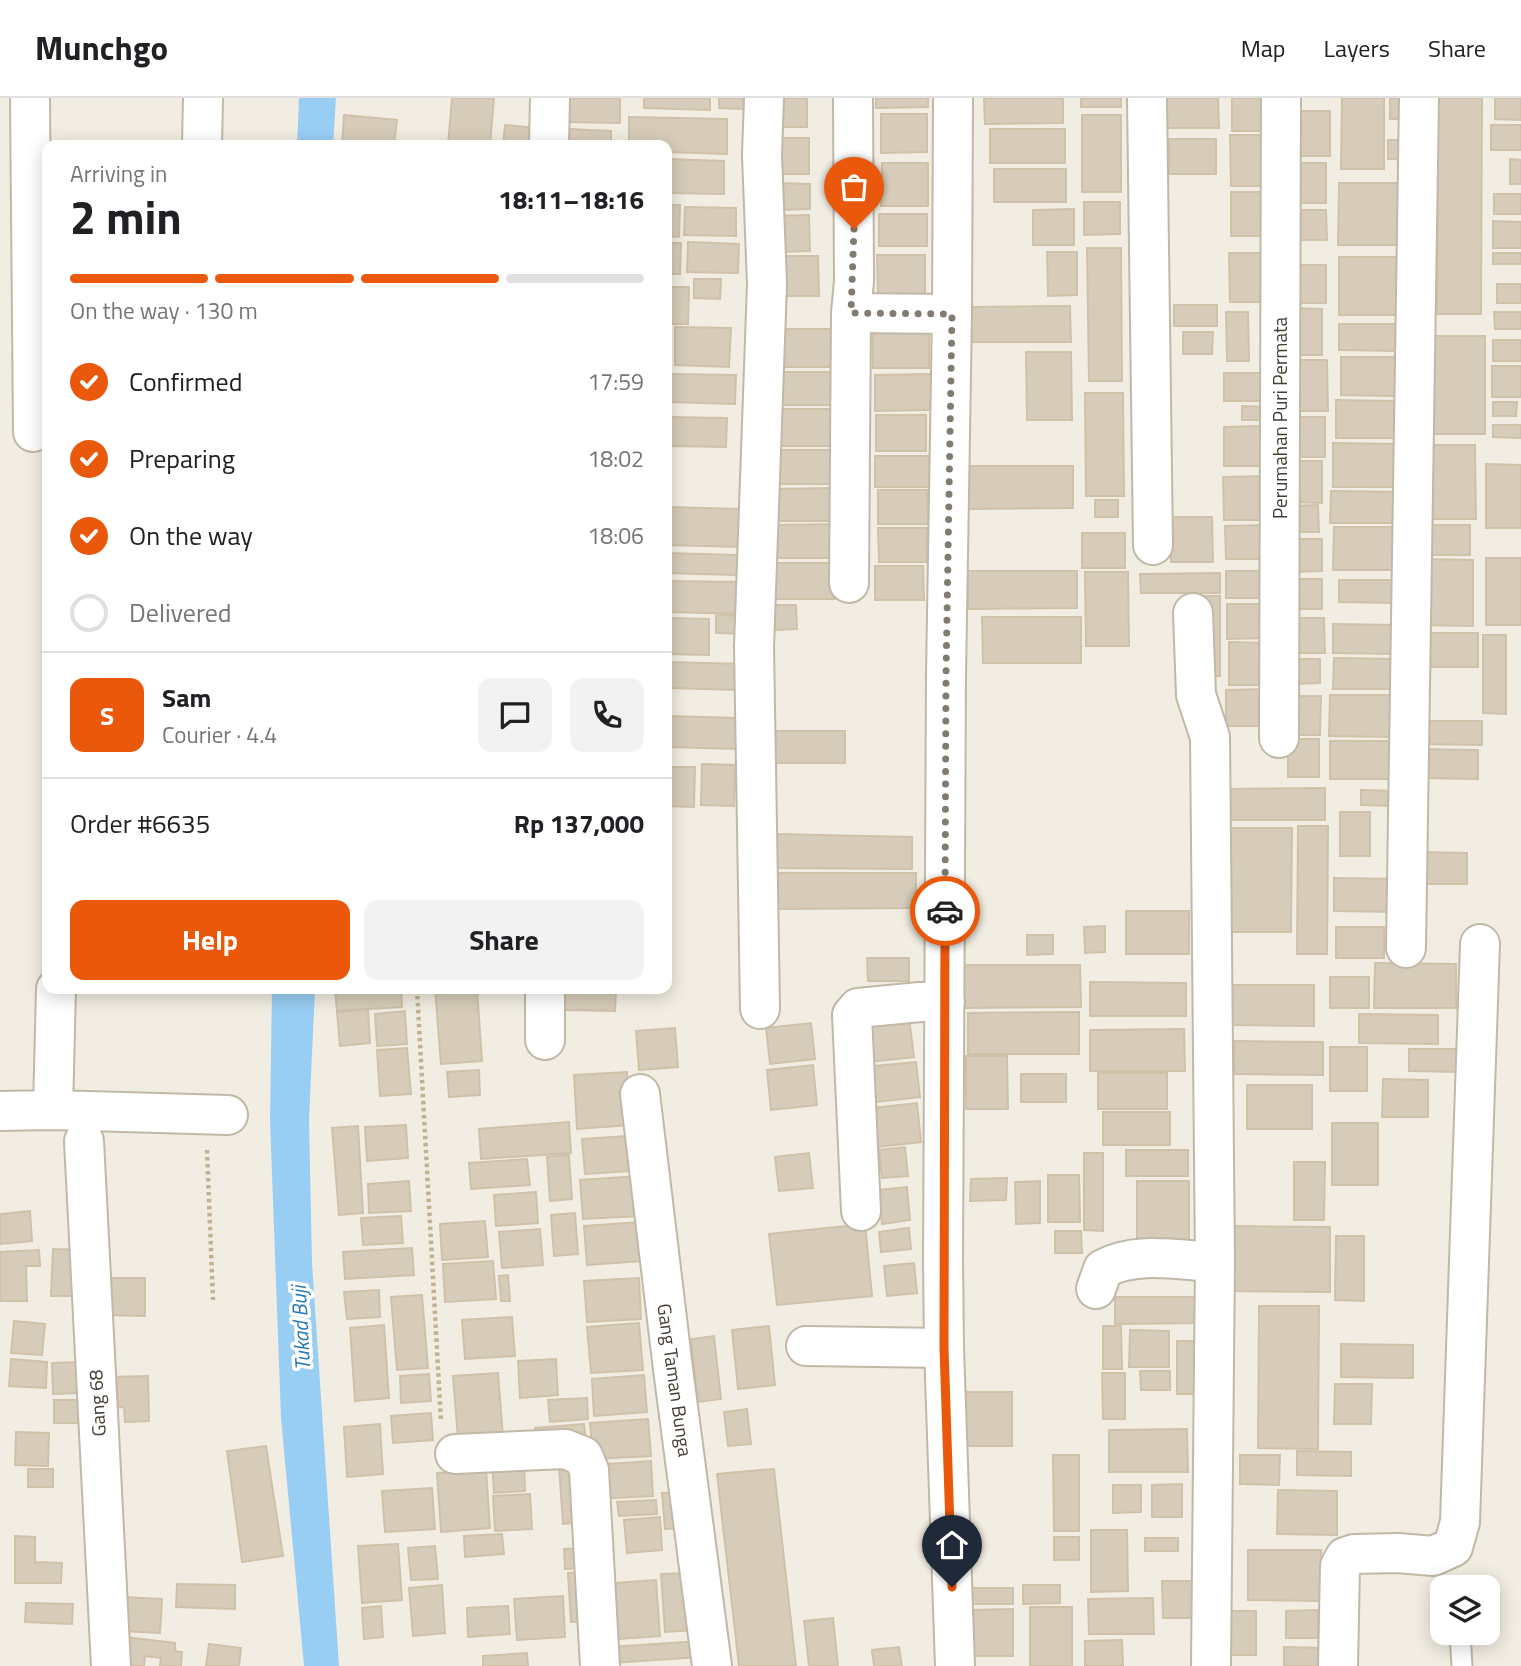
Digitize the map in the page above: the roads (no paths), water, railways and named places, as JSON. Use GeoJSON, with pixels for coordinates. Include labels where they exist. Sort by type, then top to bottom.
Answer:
{"type":"FeatureCollection","features":[{"type":"Feature","properties":{"kind":"street"},"geometry":{"type":"LineString","coordinates":[[27,432],[30,98]]}},
{"type":"Feature","properties":{"kind":"street"},"geometry":{"type":"LineString","coordinates":[[202,140],[203,98]]}},
{"type":"Feature","properties":{"kind":"street"},"geometry":{"type":"LineString","coordinates":[[549,140],[550,98]]}},
{"type":"Feature","properties":{"kind":"street"},"geometry":{"type":"LineString","coordinates":[[760,1009],[754,646],[767,295],[762,155],[764,98]]}},
{"type":"Feature","properties":{"kind":"street"},"geometry":{"type":"LineString","coordinates":[[849,583],[851,313],[854,281],[853,98]]}},
{"type":"Feature","properties":{"kind":"street"},"geometry":{"type":"LineString","coordinates":[[953,98],[946,675],[944,1348],[955,1666]]}},
{"type":"Feature","properties":{"kind":"street"},"geometry":{"type":"LineString","coordinates":[[1147,98],[1153,545]]}},
{"type":"Feature","properties":{"kind":"street","name":"Perumahan Puri Permata"},"geometry":{"type":"LineString","coordinates":[[1279,738],[1281,98]]}},
{"type":"Feature","properties":{"kind":"street"},"geometry":{"type":"LineString","coordinates":[[1406,948],[1419,98]]}},
{"type":"Feature","properties":{"kind":"street"},"geometry":{"type":"LineString","coordinates":[[851,313],[952,314]]}},
{"type":"Feature","properties":{"kind":"street"},"geometry":{"type":"LineString","coordinates":[[1193,613],[1196,695],[1210,737],[1214,1262],[1211,1666]]}},
{"type":"Feature","properties":{"kind":"street"},"geometry":{"type":"LineString","coordinates":[[1338,1666],[1340,1566],[1346,1557],[1354,1553],[1433,1556],[1453,1547],[1460,1522],[1480,944]]}},
{"type":"Feature","properties":{"kind":"street"},"geometry":{"type":"LineString","coordinates":[[53,1110],[56,994]]}},
{"type":"Feature","properties":{"kind":"street"},"geometry":{"type":"LineString","coordinates":[[545,994],[545,1040]]}},
{"type":"Feature","properties":{"kind":"street"},"geometry":{"type":"LineString","coordinates":[[861,1212],[852,1015],[858,1008],[919,1002],[945,1003]]}},
{"type":"Feature","properties":{"kind":"street","name":"Gang Taman Bunga"},"geometry":{"type":"LineString","coordinates":[[640,1094],[712,1666]]}},
{"type":"Feature","properties":{"kind":"street"},"geometry":{"type":"LineString","coordinates":[[0,1111],[217,1115]]}},
{"type":"Feature","properties":{"kind":"street","name":"Gang 68"},"geometry":{"type":"LineString","coordinates":[[84,1141],[111,1666]]}},
{"type":"Feature","properties":{"kind":"street"},"geometry":{"type":"LineString","coordinates":[[1096,1289],[1103,1269],[1116,1262],[1134,1259],[1214,1262]]}},
{"type":"Feature","properties":{"kind":"street"},"geometry":{"type":"LineString","coordinates":[[806,1346],[944,1348]]}},
{"type":"Feature","properties":{"kind":"street"},"geometry":{"type":"LineString","coordinates":[[455,1454],[565,1449],[583,1456],[589,1470],[600,1666]]}},
{"type":"Feature","properties":{"kind":"lane"},"geometry":{"type":"LineString","coordinates":[[1461,1645],[1462,1666]]}},
{"type":"Feature","properties":{"kind":"water"},"geometry":{"type":"Polygon","coordinates":[[[299,98],[336,98],[333,140],[297,140],[299,98]]]}},
{"type":"Feature","properties":{"kind":"water","name":"Tukad Buji"},"geometry":{"type":"Polygon","coordinates":[[[272,994],[315,994],[309,1119],[312,1263],[339,1666],[304,1666],[281,1418],[270,1120],[272,994]]]}}]}
